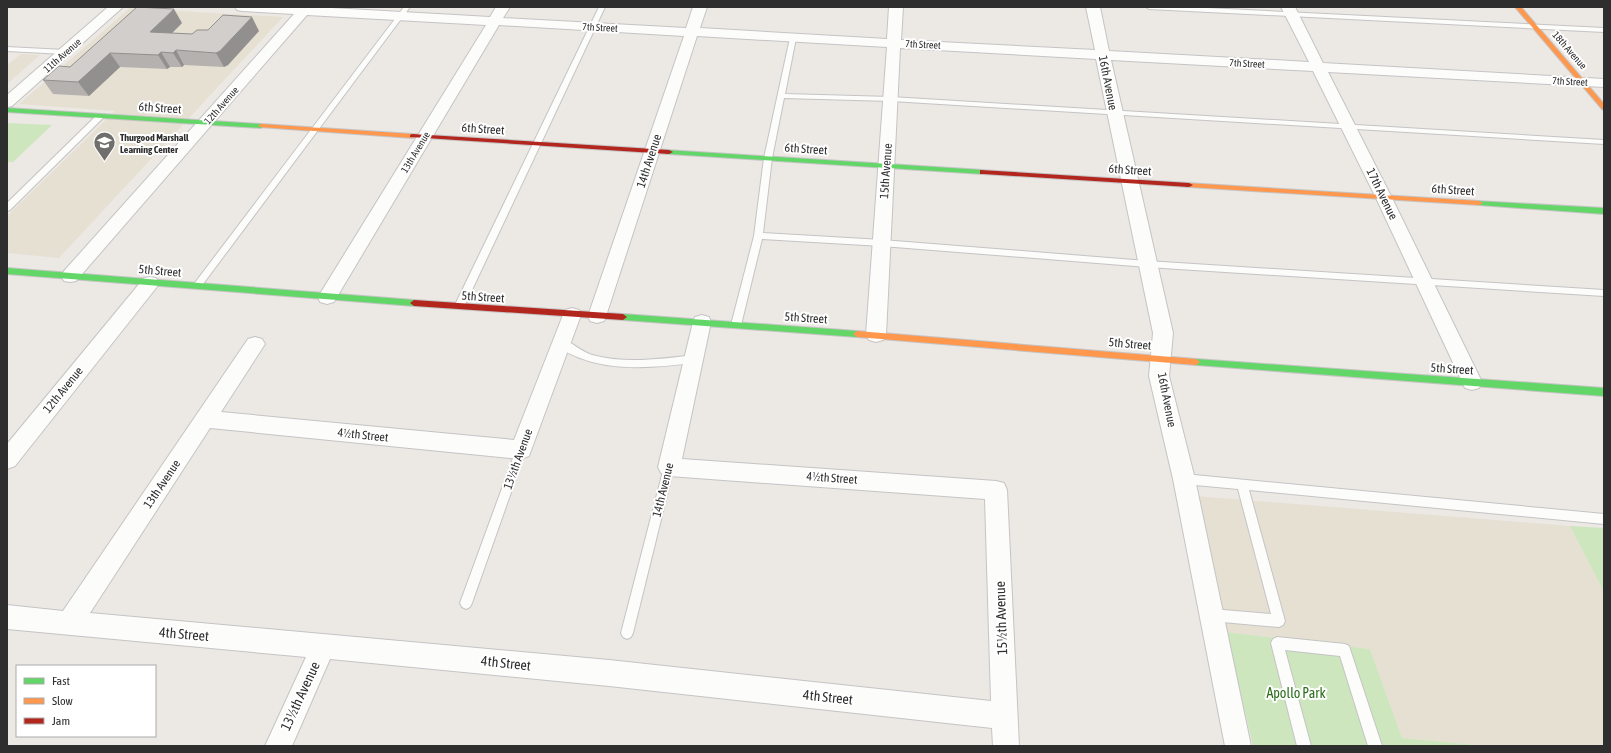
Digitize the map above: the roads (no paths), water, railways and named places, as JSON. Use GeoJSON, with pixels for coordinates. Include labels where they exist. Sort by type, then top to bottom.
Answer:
{"type":"FeatureCollection","features":[{"type":"Feature","properties":{"kind":"street","name":"11th Avenue"},"geometry":{"type":"LineString","coordinates":[[7,103],[116,7]]}},
{"type":"Feature","properties":{"kind":"street","name":"7th Street"},"geometry":{"type":"LineString","coordinates":[[242,7],[404,12],[494,22],[895,42],[1604,83]]}},
{"type":"Feature","properties":{"kind":"street","name":"13th Avenue"},"geometry":{"type":"LineString","coordinates":[[327,297],[503,7]]}},
{"type":"Feature","properties":{"kind":"street","name":"14th Avenue"},"geometry":{"type":"LineString","coordinates":[[598,316],[700,7]]}},
{"type":"Feature","properties":{"kind":"street","name":"15th Avenue"},"geometry":{"type":"LineString","coordinates":[[876,335],[896,7]]}},
{"type":"Feature","properties":{"kind":"street","name":"16th Avenue"},"geometry":{"type":"LineString","coordinates":[[1093,7],[1114,113],[1163,333],[1159,376],[1184,479],[1238,746]]}},
{"type":"Feature","properties":{"kind":"street","name":"18th Avenue"},"geometry":{"type":"LineString","coordinates":[[1518,7],[1604,108]]}},
{"type":"Feature","properties":{"kind":"street","name":"12th Avenue"},"geometry":{"type":"LineString","coordinates":[[70,276],[306,9]]}},
{"type":"Feature","properties":{"kind":"street","name":"17th Avenue"},"geometry":{"type":"LineString","coordinates":[[1290,11],[1384,198],[1472,382]]}},
{"type":"Feature","properties":{"kind":"street","name":"6th Street"},"geometry":{"type":"LineString","coordinates":[[7,110],[537,145],[768,158],[1604,211]]}},
{"type":"Feature","properties":{"kind":"street","name":"5th Street"},"geometry":{"type":"LineString","coordinates":[[7,271],[459,307],[702,322],[876,335],[1161,359],[1604,392]]}},
{"type":"Feature","properties":{"kind":"street","name":"12th Avenue"},"geometry":{"type":"LineString","coordinates":[[7,460],[150,282]]}},
{"type":"Feature","properties":{"kind":"street","name":"13½th Avenue"},"geometry":{"type":"LineString","coordinates":[[521,450],[572,315]]}},
{"type":"Feature","properties":{"kind":"street","name":"14th Avenue"},"geometry":{"type":"LineString","coordinates":[[669,467],[702,322]]}},
{"type":"Feature","properties":{"kind":"street","name":"13th Avenue"},"geometry":{"type":"LineString","coordinates":[[69,623],[255,344]]}},
{"type":"Feature","properties":{"kind":"street","name":"4½th Street"},"geometry":{"type":"LineString","coordinates":[[205,419],[521,450]]}},
{"type":"Feature","properties":{"kind":"street","name":"4½th Street"},"geometry":{"type":"LineString","coordinates":[[669,467],[996,490]]}},
{"type":"Feature","properties":{"kind":"street","name":"15½th Avenue"},"geometry":{"type":"LineString","coordinates":[[996,490],[1006,746]]}},
{"type":"Feature","properties":{"kind":"street","name":"4th Street"},"geometry":{"type":"LineString","coordinates":[[7,617],[593,672],[1005,716]]}},
{"type":"Feature","properties":{"kind":"street","name":"13½th Avenue"},"geometry":{"type":"LineString","coordinates":[[278,746],[323,647]]}},
{"type":"Feature","properties":{"kind":"lane"},"geometry":{"type":"LineString","coordinates":[[459,307],[602,7]]}},
{"type":"Feature","properties":{"kind":"lane"},"geometry":{"type":"LineString","coordinates":[[1149,7],[1290,11],[1604,30]]}},
{"type":"Feature","properties":{"kind":"lane"},"geometry":{"type":"LineString","coordinates":[[197,286],[404,12]]}},
{"type":"Feature","properties":{"kind":"lane"},"geometry":{"type":"LineString","coordinates":[[736,325],[758,236],[768,158],[793,38]]}},
{"type":"Feature","properties":{"kind":"lane"},"geometry":{"type":"LineString","coordinates":[[7,49],[65,52]]}},
{"type":"Feature","properties":{"kind":"lane"},"geometry":{"type":"LineString","coordinates":[[781,96],[891,99],[1604,142]]}},
{"type":"Feature","properties":{"kind":"lane"},"geometry":{"type":"LineString","coordinates":[[7,208],[101,116]]}},
{"type":"Feature","properties":{"kind":"lane"},"geometry":{"type":"LineString","coordinates":[[758,236],[882,243],[1147,264],[1604,293]]}},
{"type":"Feature","properties":{"kind":"lane"},"geometry":{"type":"LineString","coordinates":[[562,343],[576,353],[600,360],[655,363],[694,358]]}},
{"type":"Feature","properties":{"kind":"lane","name":"13½th Avenue"},"geometry":{"type":"LineString","coordinates":[[466,603],[521,450]]}},
{"type":"Feature","properties":{"kind":"lane","name":"14th Avenue"},"geometry":{"type":"LineString","coordinates":[[627,633],[669,467]]}},
{"type":"Feature","properties":{"kind":"lane"},"geometry":{"type":"LineString","coordinates":[[1184,479],[1604,519]]}},
{"type":"Feature","properties":{"kind":"lane"},"geometry":{"type":"LineString","coordinates":[[1211,615],[1279,621],[1242,485]]}},
{"type":"Feature","properties":{"kind":"lane"},"geometry":{"type":"LineString","coordinates":[[1304,746],[1277,643],[1345,650],[1375,746]]}},
{"type":"Feature","properties":{"kind":"place","name":"Thurgood Marshall Learning Center"},"geometry":{"type":"Point","coordinates":[104,162]}},
{"type":"Feature","properties":{"kind":"park label","name":"Apollo Park"},"geometry":{"type":"Point","coordinates":[1296,693]}}]}
